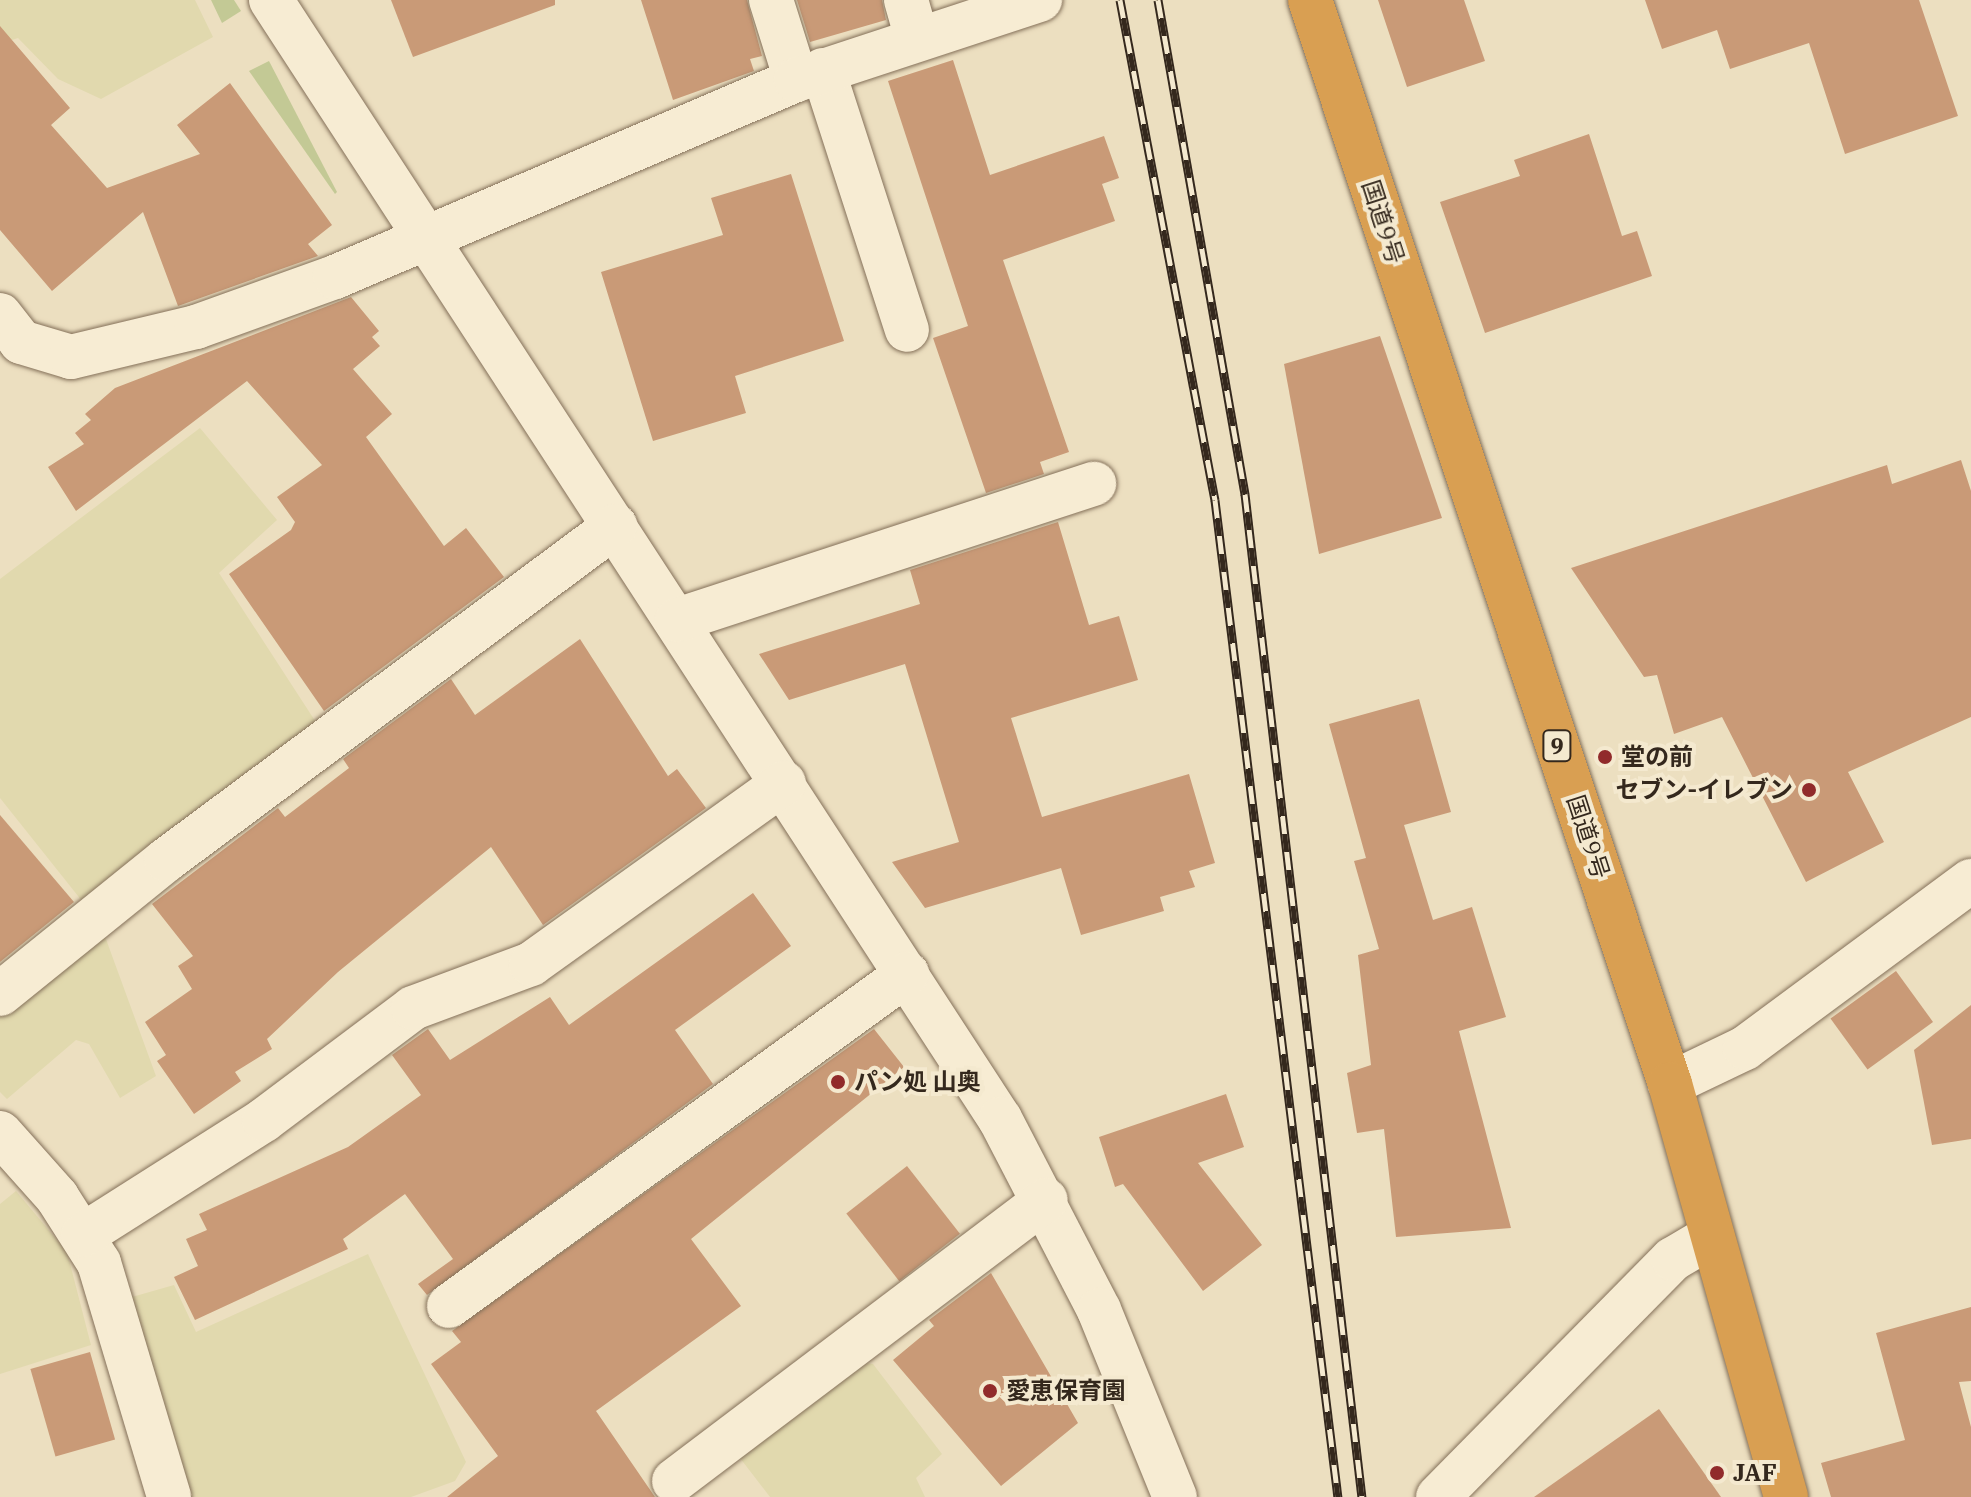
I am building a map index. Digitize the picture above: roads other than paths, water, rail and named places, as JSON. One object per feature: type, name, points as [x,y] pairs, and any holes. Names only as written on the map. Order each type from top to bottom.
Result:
[{"type":"highway","name":"国道9号","points":[[1310,0],[1670,1084],[1786,1497]]},
{"type":"street","points":[[271,0],[422,237],[784,783],[907,974],[1046,1200],[1142,1406],[1175,1497]]},
{"type":"street","points":[[771,0],[810,75],[907,330]]},
{"type":"street","points":[[0,315],[21,342],[46,354],[100,355],[307,287],[810,75],[911,20],[1040,0]]},
{"type":"street","points":[[677,620],[1094,484]]},
{"type":"street","points":[[0,994],[166,860],[615,526]]},
{"type":"street","points":[[83,1235],[264,1120],[413,1008],[531,964],[784,783]]},
{"type":"street","points":[[1670,1084],[1745,1048],[1971,881]]},
{"type":"street","points":[[449,1306],[907,974]]},
{"type":"street","points":[[0,1133],[83,1235],[99,1263],[169,1497]]},
{"type":"street","points":[[674,1481],[1046,1200]]},
{"type":"street","points":[[1438,1497],[1673,1259],[1712,1236]]},
{"type":"railway","points":[[1120,0],[1215,500],[1338,1497]]},
{"type":"railway","points":[[1158,0],[1245,494],[1362,1497]]},
{"type":"place","name":"堂の前","points":[[1605,757]]},
{"type":"place","name":"セブン-イレブン","points":[[1809,790]]},
{"type":"place","name":"パン処 山奥","points":[[838,1082]]},
{"type":"place","name":"愛恵保育園","points":[[990,1391]]},
{"type":"place","name":"JAF","points":[[1717,1473]]}]
